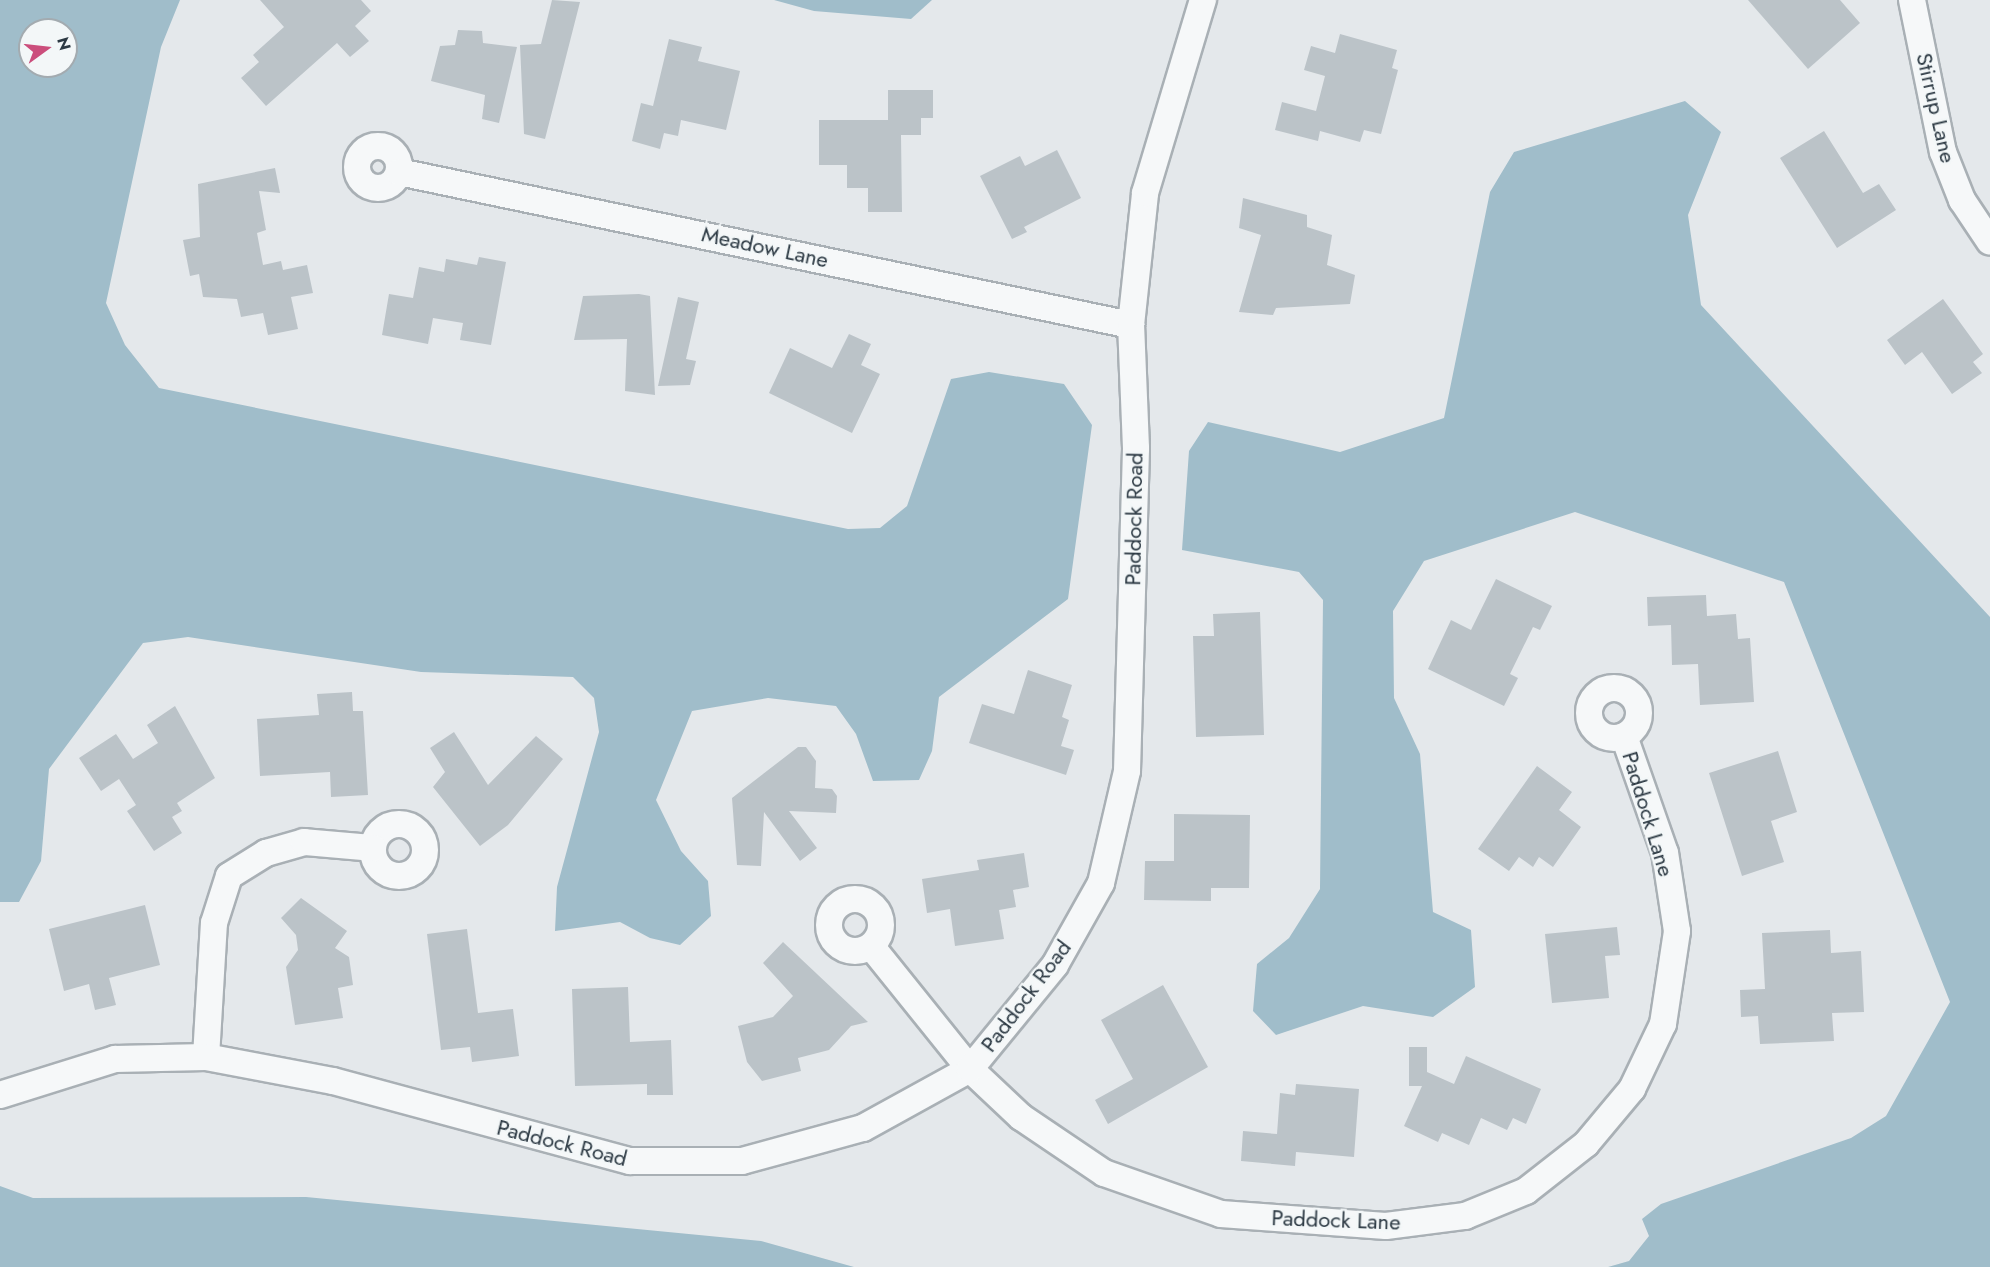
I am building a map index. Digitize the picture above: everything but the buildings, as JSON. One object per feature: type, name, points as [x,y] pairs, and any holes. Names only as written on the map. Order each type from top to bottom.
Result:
[{"type":"street","name":"Paddock Road","points":[[0,1095],[115,1059],[206,1057],[333,1081],[630,1161],[742,1161],[862,1128],[970,1068],[1055,965],[1101,883],[1127,771],[1136,448],[1131,325],[1145,193],[1203,0]]},
{"type":"street","name":"Stirrup Lane","points":[[1912,0],[1943,152],[1962,200],[1990,242]]},
{"type":"street","name":"Meadow Lane","points":[[399,172],[1131,325]]},
{"type":"street","name":"Paddock Lane","points":[[871,946],[970,1068],[1022,1117],[1104,1173],[1221,1214],[1386,1226],[1465,1216],[1526,1191],[1586,1144],[1632,1089],[1663,1024],[1677,931],[1665,853],[1624,736]]},
{"type":"street","points":[[206,1057],[214,923],[229,876],[266,853],[303,842],[373,848]]},
{"type":"water","points":[[0,0],[180,0],[161,47],[106,303],[125,345],[159,388],[848,529],[880,528],[907,506],[951,379],[989,372],[1064,384],[1092,425],[1068,599],[939,697],[932,751],[919,780],[873,781],[856,734],[836,706],[768,698],[692,711],[656,800],[681,851],[708,881],[711,916],[680,945],[650,938],[620,922],[555,931],[557,887],[599,732],[594,698],[573,677],[421,672],[188,637],[143,643],[49,769],[41,861],[19,902],[0,902]]},
{"type":"water","points":[[774,0],[932,0],[911,19],[814,11]]},
{"type":"water","points":[[1685,101],[1721,132],[1688,215],[1701,305],[1990,617],[1990,1267],[1608,1267],[1629,1261],[1649,1236],[1642,1219],[1661,1204],[1851,1138],[1886,1116],[1950,1002],[1784,582],[1575,512],[1424,561],[1393,611],[1394,698],[1420,754],[1433,912],[1471,930],[1475,987],[1433,1017],[1363,1006],[1276,1035],[1253,1011],[1257,964],[1289,938],[1320,889],[1323,600],[1299,572],[1182,550],[1189,451],[1208,422],[1340,452],[1444,418],[1490,192],[1514,152]]},
{"type":"water","points":[[0,1186],[33,1198],[306,1197],[761,1241],[854,1267],[0,1267]]}]
